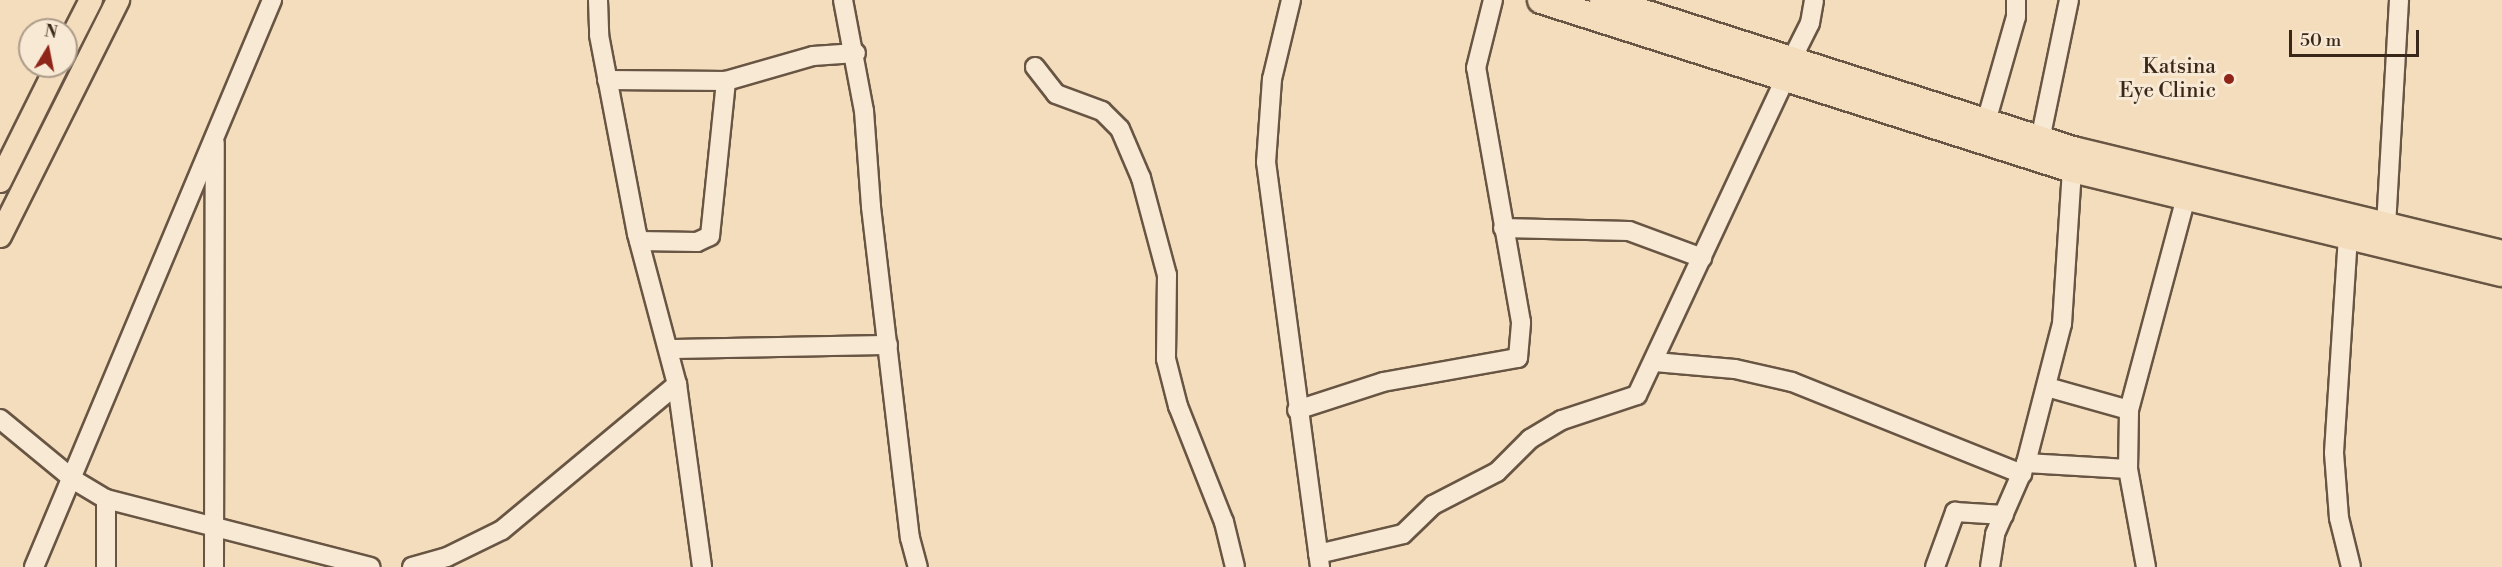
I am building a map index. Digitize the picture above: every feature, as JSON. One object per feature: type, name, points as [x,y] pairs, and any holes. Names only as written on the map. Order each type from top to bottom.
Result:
[{"type":"highway","points":[[1541,0],[1789,68]]},
{"type":"highway","points":[[1603,0],[2072,169],[2502,273]]},
{"type":"highway","points":[[1842,86],[1986,122],[2040,140],[2502,254]]},
{"type":"main road","points":[[78,25],[91,0]]},
{"type":"main road","points":[[0,236],[118,0]]},
{"type":"main road","points":[[0,181],[51,78]]},
{"type":"street","points":[[34,567],[74,480],[215,132],[272,0]]},
{"type":"street","points":[[598,0],[607,80],[639,241],[670,349],[677,384],[702,567]]},
{"type":"street","points":[[843,0],[856,53],[910,538],[918,567]]},
{"type":"street","points":[[1291,0],[1272,79],[1266,162],[1297,410],[1319,560],[1403,534],[1433,505],[1497,472],[1530,439],[1562,420],[1637,395],[1655,362],[1810,23],[1814,0]]},
{"type":"street","points":[[1297,410],[1383,382],[1518,358],[1521,322],[1476,68],[1493,0]]},
{"type":"street","points":[[1986,122],[2016,17],[2016,0]]},
{"type":"street","points":[[2040,140],[2070,0]]},
{"type":"street","points":[[2386,226],[2399,0]]},
{"type":"street","points":[[607,80],[726,81],[813,56],[856,53]]},
{"type":"street","points":[[1035,67],[1056,94],[1102,111],[1120,129],[1141,178],[1167,275],[1166,359],[1178,406],[1224,522],[1235,567]]},
{"type":"street","points":[[639,241],[696,242],[710,236],[726,81]]},
{"type":"street","points":[[214,567],[215,132]]},
{"type":"street","points":[[1990,567],[2004,515],[2024,469],[2062,324],[2072,169]]},
{"type":"street","points":[[2146,567],[2128,469],[2129,410],[2186,197]]},
{"type":"street","points":[[1503,228],[1629,231],[1702,258]]},
{"type":"street","points":[[2348,236],[2334,453],[2339,518],[2351,567]]},
{"type":"street","points":[[670,349],[888,345]]},
{"type":"street","points":[[1655,362],[1735,369],[1792,382],[2024,469],[2128,469]]},
{"type":"street","points":[[412,567],[447,557],[502,530],[677,384]]},
{"type":"street","points":[[2047,387],[2129,410]]},
{"type":"street","points":[[0,419],[74,480],[106,499],[370,567]]},
{"type":"street","points":[[106,499],[106,567]]},
{"type":"street","points":[[1935,567],[1956,512],[2004,515]]},
{"type":"place","name":"Katsina Eye Clinic","points":[[2229,79]]}]
